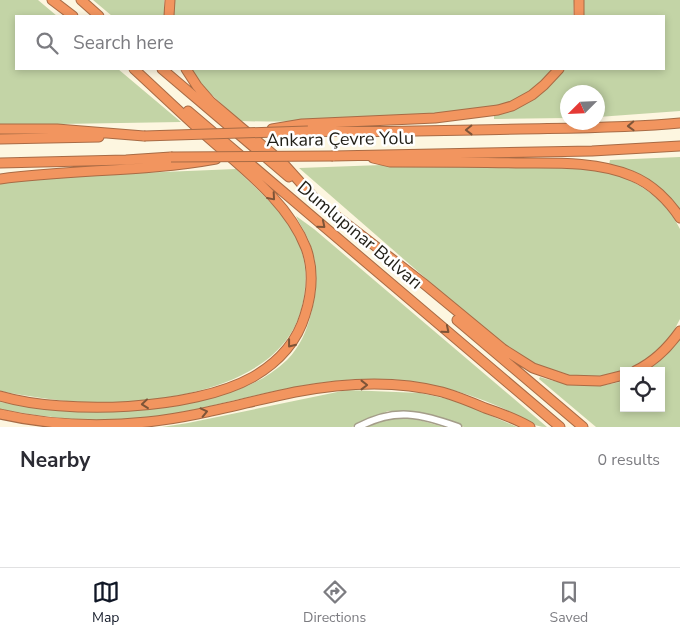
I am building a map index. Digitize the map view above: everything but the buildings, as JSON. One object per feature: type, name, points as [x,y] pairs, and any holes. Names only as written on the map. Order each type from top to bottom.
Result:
[{"type":"highway","points":[[52,0],[74,15]]},
{"type":"highway","points":[[57,0],[74,15]]},
{"type":"highway","points":[[80,0],[99,15]]},
{"type":"highway","points":[[169,15],[170,0]]},
{"type":"highway","points":[[579,0],[579,15]]},
{"type":"highway","points":[[0,396],[31,403],[91,408],[150,404],[200,395],[240,384],[267,368],[290,347],[298,335],[311,292],[310,262],[299,233],[289,217],[253,175],[200,130],[135,70]]},
{"type":"highway","name":"Dumlupınar Bulvarı","points":[[139,70],[560,427]]},
{"type":"highway","name":"Dumlupınar Bulvarı","points":[[163,70],[584,427]]},
{"type":"highway","points":[[187,70],[211,102],[282,162],[317,201],[423,283],[502,349],[533,368],[568,380],[583,382],[620,376]]},
{"type":"highway","points":[[254,133],[302,124],[435,118],[498,110],[512,106],[532,95],[557,70]]},
{"type":"highway","name":"Ankara Çevre Yolu","points":[[0,139],[308,131],[534,129],[654,126],[680,123]]},
{"type":"highway","points":[[0,129],[57,129],[144,136]]},
{"type":"highway","name":"Ankara Çevre Yolu","points":[[0,163],[171,157],[223,158],[592,151],[680,146]]},
{"type":"highway","points":[[355,155],[390,162],[541,163],[601,167],[621,172],[645,182],[665,200],[680,218]]},
{"type":"highway","points":[[0,179],[67,172],[180,166],[223,158]]},
{"type":"highway","points":[[641,367],[657,357],[680,331]]},
{"type":"highway","points":[[0,414],[31,420],[86,425],[147,422],[182,417],[332,386],[385,385],[442,392],[494,411],[530,427]]},
{"type":"street","points":[[358,427],[382,416],[403,414],[424,417],[458,427]]},
{"type":"green space","points":[[0,0],[38,0],[56,15],[15,15],[15,70],[119,70],[181,122],[0,125]]},
{"type":"green space","points":[[93,0],[164,0],[164,15],[111,15]]},
{"type":"green space","points":[[174,0],[574,0],[573,15],[174,15]]},
{"type":"green space","points":[[584,0],[680,0],[680,111],[605,116],[605,85],[560,85],[560,118],[494,119],[494,116],[515,108],[533,98],[563,70],[665,70],[665,15],[583,15]]},
{"type":"green space","points":[[191,70],[551,70],[523,96],[494,108],[393,117],[291,122],[240,121],[198,82]]},
{"type":"green space","points":[[680,157],[680,210],[656,187],[609,165],[610,160]]},
{"type":"green space","points":[[382,165],[585,168],[600,170],[627,179],[652,194],[663,204],[680,229],[680,319],[670,338],[658,350],[631,367],[620,367],[620,371],[595,377],[566,376],[544,370],[522,357],[484,329],[299,168]]},
{"type":"green space","points":[[236,169],[268,200],[292,230],[300,247],[305,265],[305,286],[301,310],[291,334],[274,353],[253,369],[229,381],[203,390],[149,400],[109,403],[78,402],[0,391],[0,184],[22,180],[90,175]]},
{"type":"green space","points":[[296,216],[314,229],[547,427],[535,425],[500,407],[457,391],[427,384],[382,379],[323,382],[184,412],[136,419],[77,419],[0,409],[0,402],[23,406],[92,411],[161,407],[225,394],[252,384],[264,377],[287,360],[296,350],[305,332],[313,305],[316,288],[314,255]]},
{"type":"green space","points":[[680,339],[680,427],[596,427],[539,379],[540,377],[561,383],[592,386],[620,382],[620,412],[665,412],[665,367],[651,367],[660,361]]},
{"type":"green space","points":[[347,390],[420,393],[457,401],[517,427],[464,427],[416,412],[388,411],[352,427],[162,427],[188,423]]},
{"type":"green space","points":[[412,418],[444,427],[366,427],[390,419]]}]
